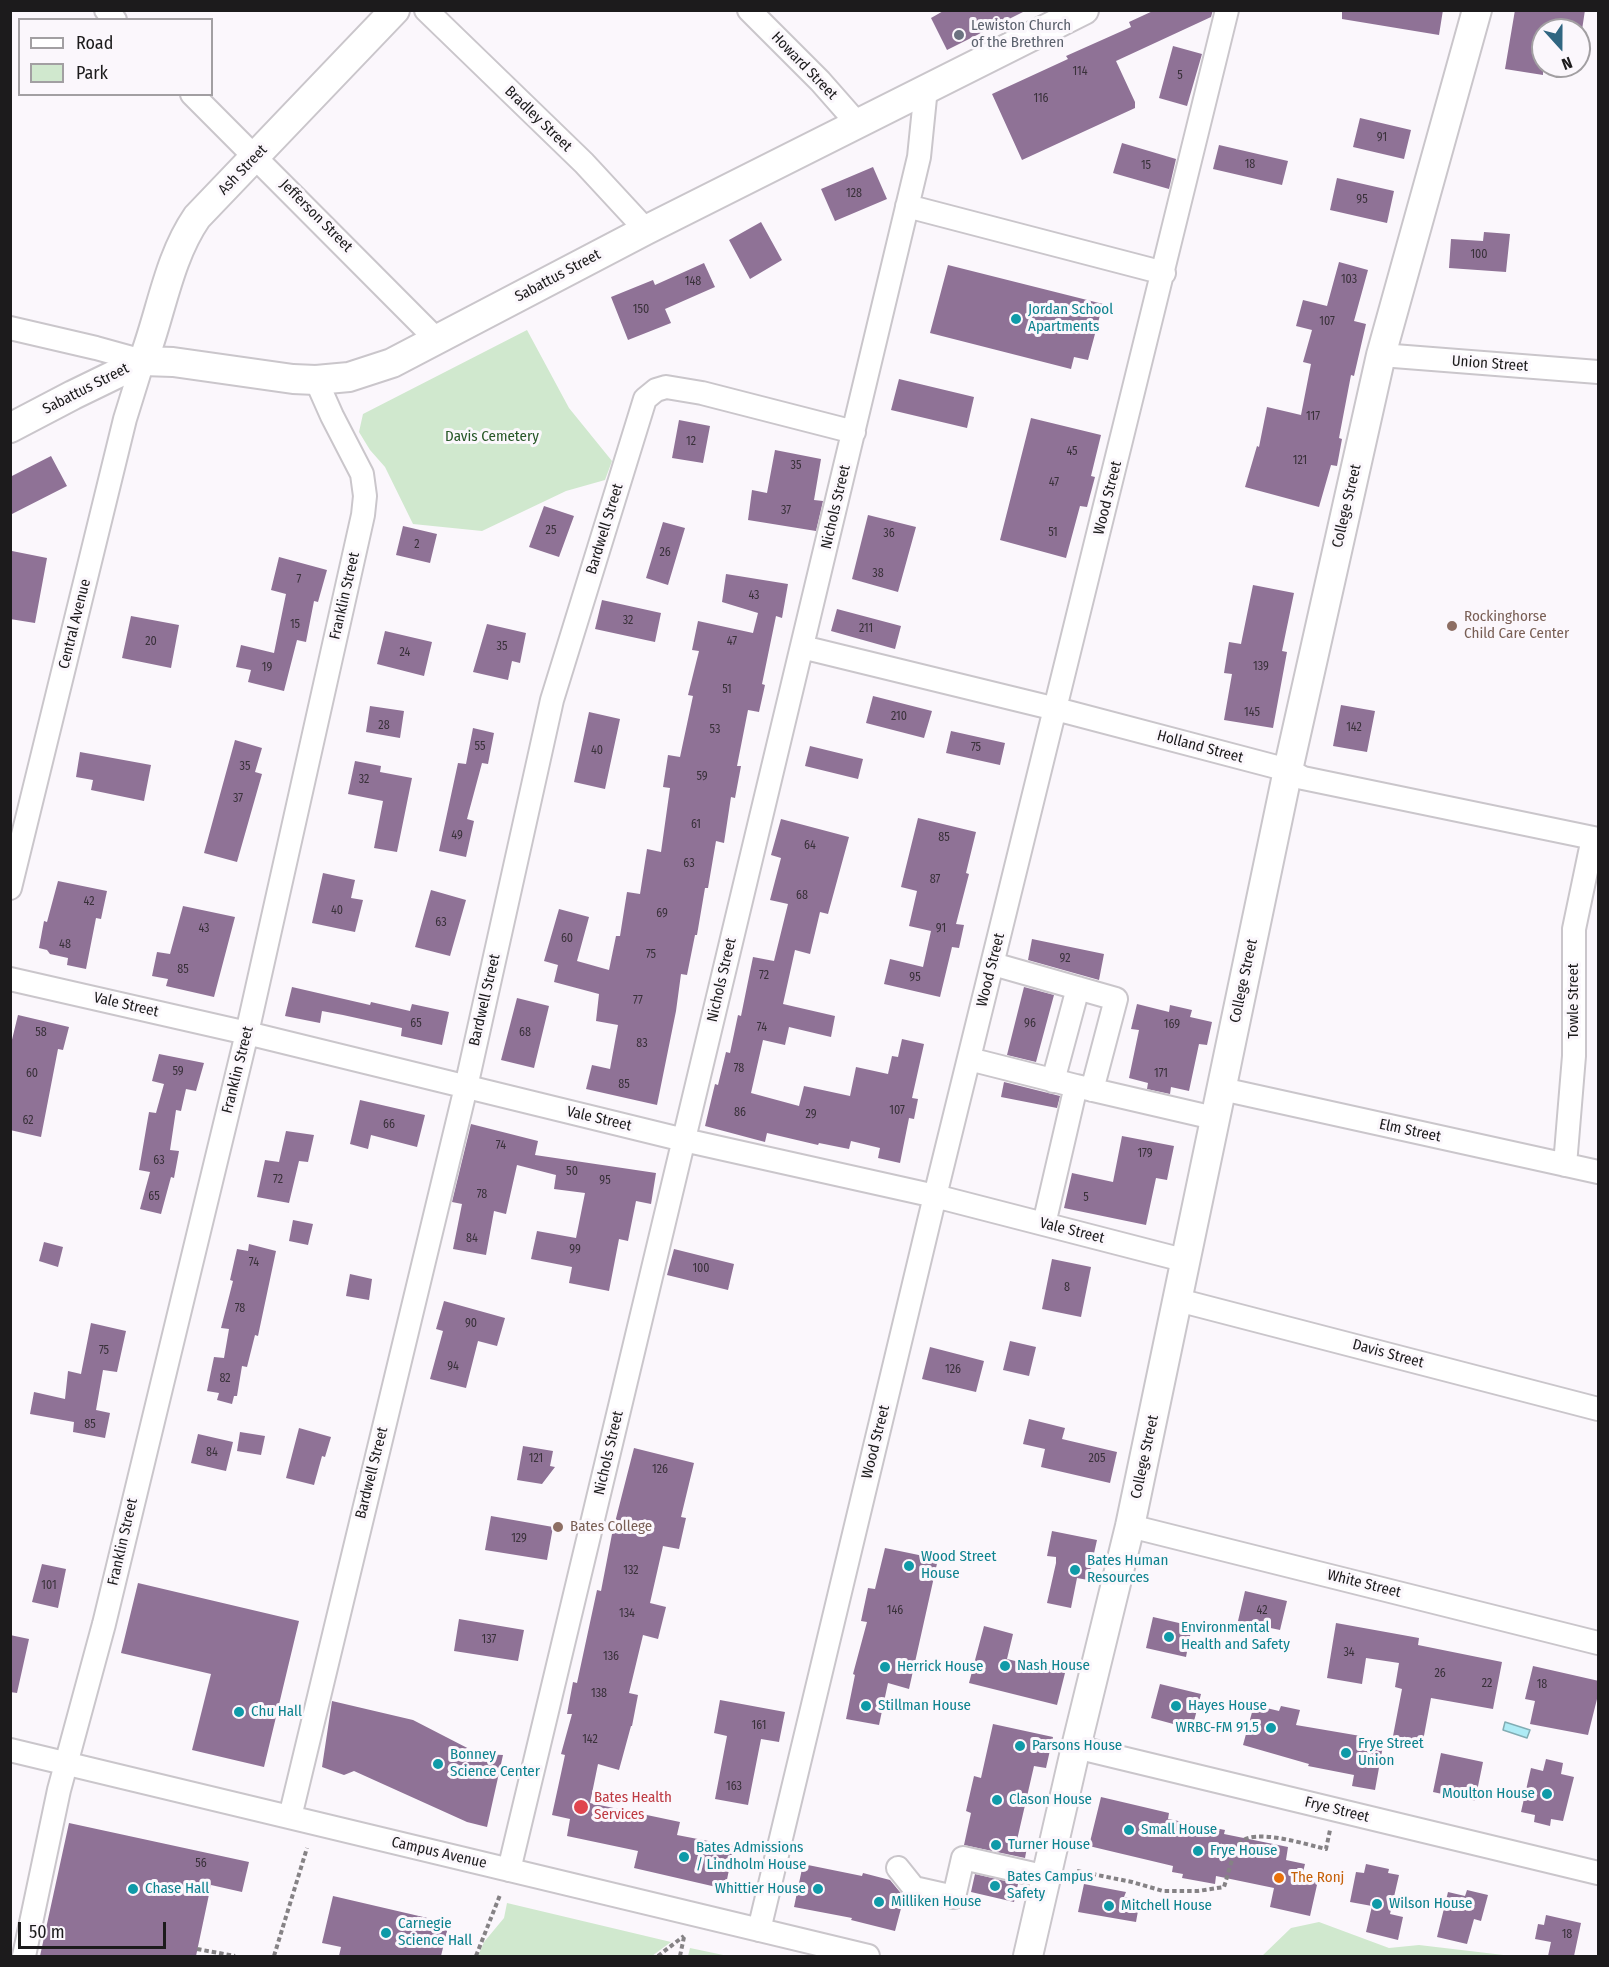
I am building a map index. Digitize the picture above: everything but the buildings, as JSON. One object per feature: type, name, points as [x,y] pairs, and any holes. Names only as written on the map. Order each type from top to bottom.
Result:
[{"type":"main road","name":"Ash Street","points":[[143,361],[166,287],[187,232],[197,217],[395,10]]},
{"type":"main road","name":"College Street","points":[[1028,1956],[1130,1526],[1288,770],[1381,356],[1477,10]]},
{"type":"main road","name":"Sabattus Street","points":[[10,428],[73,394],[143,361],[173,362],[293,379],[316,380],[350,377],[392,363],[646,230],[1077,12]]},
{"type":"street","name":"Bradley Street","points":[[426,10],[584,163],[646,230]]},
{"type":"street","name":"Howard Street","points":[[749,10],[820,81],[857,123]]},
{"type":"street","name":"Wood Street","points":[[759,1930],[935,1196],[1227,10]]},
{"type":"street","name":"Nichols Street","points":[[509,1870],[919,157],[926,88]]},
{"type":"street","name":"Jefferson Street","points":[[194,96],[437,340]]},
{"type":"street","points":[[907,206],[1164,273]]},
{"type":"street","points":[[10,328],[143,361]]},
{"type":"street","name":"Union Street","points":[[1381,356],[1599,372]]},
{"type":"street","name":"Central Avenue","points":[[10,888],[125,418],[143,361]]},
{"type":"street","name":"Franklin Street","points":[[24,1956],[66,1764],[104,1624],[247,1033],[363,515],[365,496],[362,474],[316,380]]},
{"type":"street","name":"Bardwell Street","points":[[290,1817],[466,1088],[552,700],[645,399],[656,390],[666,387],[702,393],[854,432]]},
{"type":"street","name":"Holland Street","points":[[802,647],[1056,709],[1288,770],[1303,778],[1596,839]]},
{"type":"street","name":"Towle Street","points":[[1565,1165],[1574,1056],[1574,929],[1596,839]]},
{"type":"street","points":[[993,964],[1116,999],[1084,1088],[1044,1224]]},
{"type":"street","name":"Vale Street","points":[[10,979],[247,1033],[684,1140],[935,1196],[1187,1261]]},
{"type":"street","points":[[1053,1081],[1078,988]]},
{"type":"street","points":[[969,1059],[1214,1118]]},
{"type":"street","name":"Elm Street","points":[[1222,1089],[1599,1172]]},
{"type":"street","name":"Davis Street","points":[[1178,1300],[1599,1409]]},
{"type":"street","name":"White Street","points":[[1130,1526],[1599,1643]]},
{"type":"street","name":"Frye Street","points":[[1076,1747],[1599,1874]]},
{"type":"street","name":"Campus Avenue","points":[[10,1750],[868,1956]]},
{"type":"street","points":[[898,1868],[914,1888],[954,1897],[963,1858],[1047,1877]]},
{"type":"path","points":[[1077,1871],[1163,1891],[1198,1891],[1224,1887],[1239,1843],[1247,1837],[1271,1837],[1326,1849],[1330,1830]]},
{"type":"path","points":[[273,1956],[307,1848]]},
{"type":"path","points":[[476,1956],[500,1895]]},
{"type":"path","points":[[658,1956],[684,1936],[680,1956]]},
{"type":"path","points":[[197,1949],[235,1956]]},
{"type":"green space","name":"Davis Cemetery","points":[[527,330],[569,408],[612,461],[605,480],[566,491],[482,531],[413,524],[385,467],[370,450],[359,432],[363,414]]},
{"type":"green space","points":[[507,1903],[671,1942],[652,1956],[478,1956],[484,1942],[504,1918]]},
{"type":"green space","points":[[1319,1922],[1389,1948],[1419,1945],[1512,1956],[1262,1956],[1291,1928]]},
{"type":"green space","points":[[690,1948],[728,1956],[688,1956]]},
{"type":"water","points":[[1505,1722],[1530,1730],[1527,1738],[1503,1730]]},
{"type":"place","name":"Lewiston Church of the Brethren","points":[[959,35]]},
{"type":"place","name":"Jordan School Apartments","points":[[1016,319]]},
{"type":"place","name":"Rockinghorse Child Care Center","points":[[1452,626]]},
{"type":"place","name":"Bates College","points":[[558,1527]]},
{"type":"place","name":"Wood Street House","points":[[909,1566]]},
{"type":"place","name":"Bates Human Resources","points":[[1075,1570]]},
{"type":"place","name":"Environmental Health and Safety","points":[[1169,1637]]},
{"type":"place","name":"Nash House","points":[[1005,1666]]},
{"type":"place","name":"Herrick House","points":[[885,1667]]},
{"type":"place","name":"Stillman House","points":[[866,1706]]},
{"type":"place","name":"Hayes House","points":[[1176,1706]]},
{"type":"place","name":"Chu Hall","points":[[239,1712]]},
{"type":"place","name":"WRBC-FM 91.5","points":[[1271,1728]]},
{"type":"place","name":"Parsons House","points":[[1020,1746]]},
{"type":"place","name":"Frye Street Union","points":[[1346,1753]]},
{"type":"place","name":"Bonney Science Center","points":[[438,1764]]},
{"type":"place","name":"Moulton House","points":[[1547,1794]]},
{"type":"place","name":"Clason House","points":[[997,1800]]},
{"type":"place","name":"Bates Health Services","points":[[581,1807]]},
{"type":"place","name":"Small House","points":[[1129,1830]]},
{"type":"place","name":"Turner House","points":[[996,1845]]},
{"type":"place","name":"Frye House","points":[[1198,1851]]},
{"type":"place","name":"Bates Admissions / Lindholm House","points":[[684,1857]]},
{"type":"place","name":"The Ronj","points":[[1279,1878]]},
{"type":"place","name":"Bates Campus Safety","points":[[995,1886]]},
{"type":"place","name":"Chase Hall","points":[[133,1889]]},
{"type":"place","name":"Whittier House","points":[[818,1889]]},
{"type":"place","name":"Milliken House","points":[[879,1902]]},
{"type":"place","name":"Wilson House","points":[[1377,1904]]},
{"type":"place","name":"Mitchell House","points":[[1109,1906]]},
{"type":"place","name":"Carnegie Science Hall","points":[[386,1933]]}]
